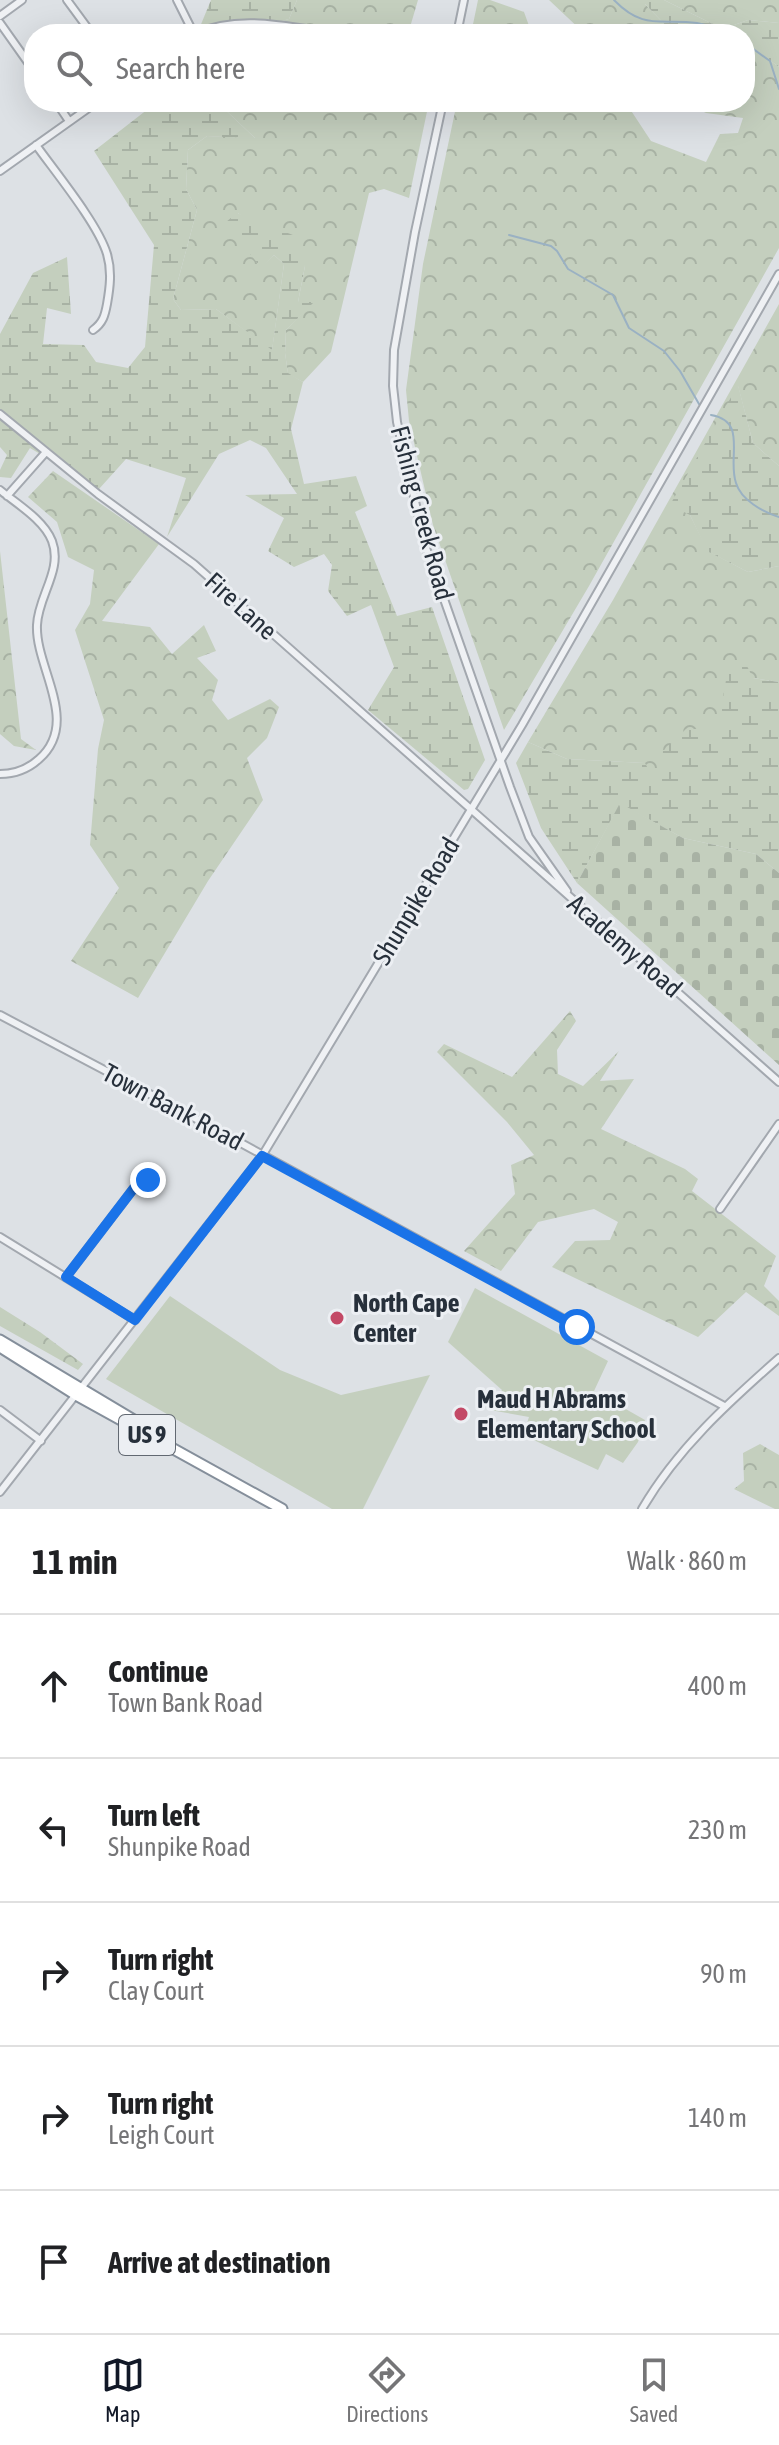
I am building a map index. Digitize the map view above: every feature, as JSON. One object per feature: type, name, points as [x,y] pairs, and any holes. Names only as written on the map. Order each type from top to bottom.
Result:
[{"type":"highway","name":"US 9","points":[[0,1340],[78,1392]]},
{"type":"highway","name":"US 9","points":[[0,1347],[282,1509]]},
{"type":"street","points":[[0,16],[22,0]]},
{"type":"street","points":[[67,0],[85,24]]},
{"type":"street","points":[[177,0],[189,24]]},
{"type":"street","points":[[459,24],[464,0]]},
{"type":"street","points":[[0,23],[24,57]]},
{"type":"street","points":[[228,24],[266,24]]},
{"type":"street","points":[[63,112],[69,121]]},
{"type":"street","points":[[1,167],[82,112]]},
{"type":"street","name":"Fishing Creek Road","points":[[441,112],[394,350],[394,402],[425,545],[501,761],[529,837],[573,901]]},
{"type":"street","points":[[36,145],[98,233],[107,253],[110,288],[104,317],[93,330]]},
{"type":"street","name":"Shunpike Road","points":[[0,1492],[262,1156],[501,761],[779,274]]},
{"type":"street","name":"Fire Lane","points":[[0,414],[98,494],[194,564],[471,810]]},
{"type":"street","points":[[7,496],[46,452]]},
{"type":"street","points":[[0,490],[40,524],[53,544],[54,569],[39,610],[37,629],[57,723],[49,747],[37,761],[21,771],[0,774]]},
{"type":"street","name":"Academy Road","points":[[471,810],[779,1082]]},
{"type":"street","name":"Town Bank Road","points":[[0,1015],[724,1406]]},
{"type":"street","points":[[720,1209],[779,1124]]},
{"type":"street","points":[[66,1277],[134,1188],[148,1180]]},
{"type":"street","points":[[0,1237],[135,1320]]},
{"type":"street","points":[[642,1509],[683,1452],[724,1406],[779,1358]]},
{"type":"street","points":[[0,1410],[41,1441]]},
{"type":"green space","points":[[211,0],[297,0],[289,19],[271,24],[201,24]]},
{"type":"green space","points":[[297,0],[418,0],[411,24],[271,24],[289,19]]},
{"type":"green space","points":[[478,0],[490,0],[524,12],[528,24],[473,24]]},
{"type":"green space","points":[[549,0],[645,0],[645,4],[664,24],[574,24]]},
{"type":"green space","points":[[645,0],[664,0],[713,24],[664,24],[645,4]]},
{"type":"green space","points":[[664,0],[779,0],[779,23],[748,20],[737,24],[713,24]]},
{"type":"green space","points":[[748,20],[779,23],[779,67],[755,49],[755,24],[737,24]]},
{"type":"green space","points":[[755,49],[779,67],[779,248],[589,586],[504,730],[433,525],[409,421],[406,390],[423,264],[455,112],[632,112],[651,141],[706,162],[720,134],[738,133],[743,118],[706,113],[755,112]]},
{"type":"green space","points":[[144,112],[228,112],[256,139],[207,136],[188,150],[186,189],[197,210],[173,299],[181,310],[216,309],[272,350],[284,264],[274,255],[261,268],[226,222],[237,213],[298,237],[305,266],[298,302],[314,302],[286,330],[285,353],[288,373],[303,382],[291,429],[304,484],[356,476],[367,506],[355,512],[397,616],[432,607],[485,760],[468,789],[464,790],[368,710],[394,667],[371,605],[347,616],[328,591],[332,565],[324,554],[294,567],[268,551],[284,518],[245,495],[297,494],[266,448],[250,440],[219,454],[167,537],[186,478],[126,459],[99,489],[30,448],[11,478],[0,477],[7,455],[0,447],[0,334],[33,273],[67,257],[71,314],[47,308],[43,344],[84,345],[96,362],[128,368],[145,347],[154,245],[94,151]]},
{"type":"green space","points":[[228,112],[427,112],[409,198],[384,189],[369,193],[331,352],[303,382],[288,374],[285,353],[286,330],[313,302],[298,302],[305,266],[238,213],[261,267],[274,255],[284,264],[272,351],[216,309],[181,310],[173,299],[197,210],[186,189],[188,150],[207,136],[255,138]]},
{"type":"green space","points":[[779,304],[779,466],[753,443],[738,386],[690,515],[708,551],[748,572],[779,566],[779,682],[753,678],[718,730],[661,796],[644,763],[567,759],[528,742],[613,600]]},
{"type":"green space","points":[[738,385],[753,443],[779,466],[779,566],[748,572],[707,551],[690,515],[670,505]]},
{"type":"green space","points":[[53,471],[159,544],[102,621],[150,627],[172,654],[204,625],[216,651],[197,658],[218,680],[212,700],[228,720],[270,699],[279,707],[267,738],[247,758],[263,800],[208,881],[138,998],[71,961],[119,888],[90,845],[98,749],[104,720],[75,630],[90,604],[94,570],[68,557],[57,522],[28,497]]},
{"type":"green space","points":[[0,551],[21,739],[36,750],[14,746],[0,734]]},
{"type":"green space","points":[[744,660],[753,678],[779,682],[779,873],[756,854],[683,838],[620,804],[577,883],[541,828],[516,763],[528,742],[567,759],[645,763],[661,794],[663,751],[686,729],[718,729],[727,674]]},
{"type":"green space","points":[[620,803],[683,838],[756,854],[779,873],[779,1065],[577,883]]},
{"type":"green space","points":[[570,1011],[576,1021],[557,1050],[558,1074],[583,1086],[619,1051],[600,1081],[634,1079],[601,1129],[685,1169],[698,1179],[692,1191],[776,1256],[764,1286],[779,1301],[779,1316],[746,1292],[698,1337],[552,1267],[575,1241],[610,1240],[618,1222],[594,1209],[538,1222],[501,1271],[464,1251],[515,1194],[511,1165],[534,1155],[507,1122],[437,1052],[444,1044],[512,1077]]},
{"type":"green space","points":[[475,1288],[608,1361],[594,1391],[645,1420],[638,1442],[623,1463],[606,1454],[598,1470],[523,1435],[529,1417],[490,1410],[502,1390],[448,1342]]},
{"type":"green space","points":[[170,1296],[280,1370],[341,1395],[430,1375],[363,1509],[332,1509],[106,1379]]},
{"type":"green space","points":[[0,1307],[83,1364],[78,1370],[0,1326]]},
{"type":"green space","points":[[760,1444],[779,1455],[779,1509],[734,1489],[744,1481],[743,1453]]},
{"type":"waterway","points":[[614,0],[644,20],[701,24]]},
{"type":"waterway","points":[[755,50],[770,61],[779,89]]},
{"type":"waterway","points":[[509,235],[551,246],[568,269],[613,295],[629,328],[664,351],[699,404]]},
{"type":"waterway","points":[[711,415],[722,419],[733,433],[734,473],[739,489],[753,504],[779,517]]},
{"type":"place","name":"North Cape Center","points":[[337,1318]]},
{"type":"place","name":"Maud H Abrams Elementary School","points":[[461,1414]]},
{"type":"route","points":[[148,1180],[134,1188],[66,1277],[135,1320],[262,1156],[577,1327]]}]
